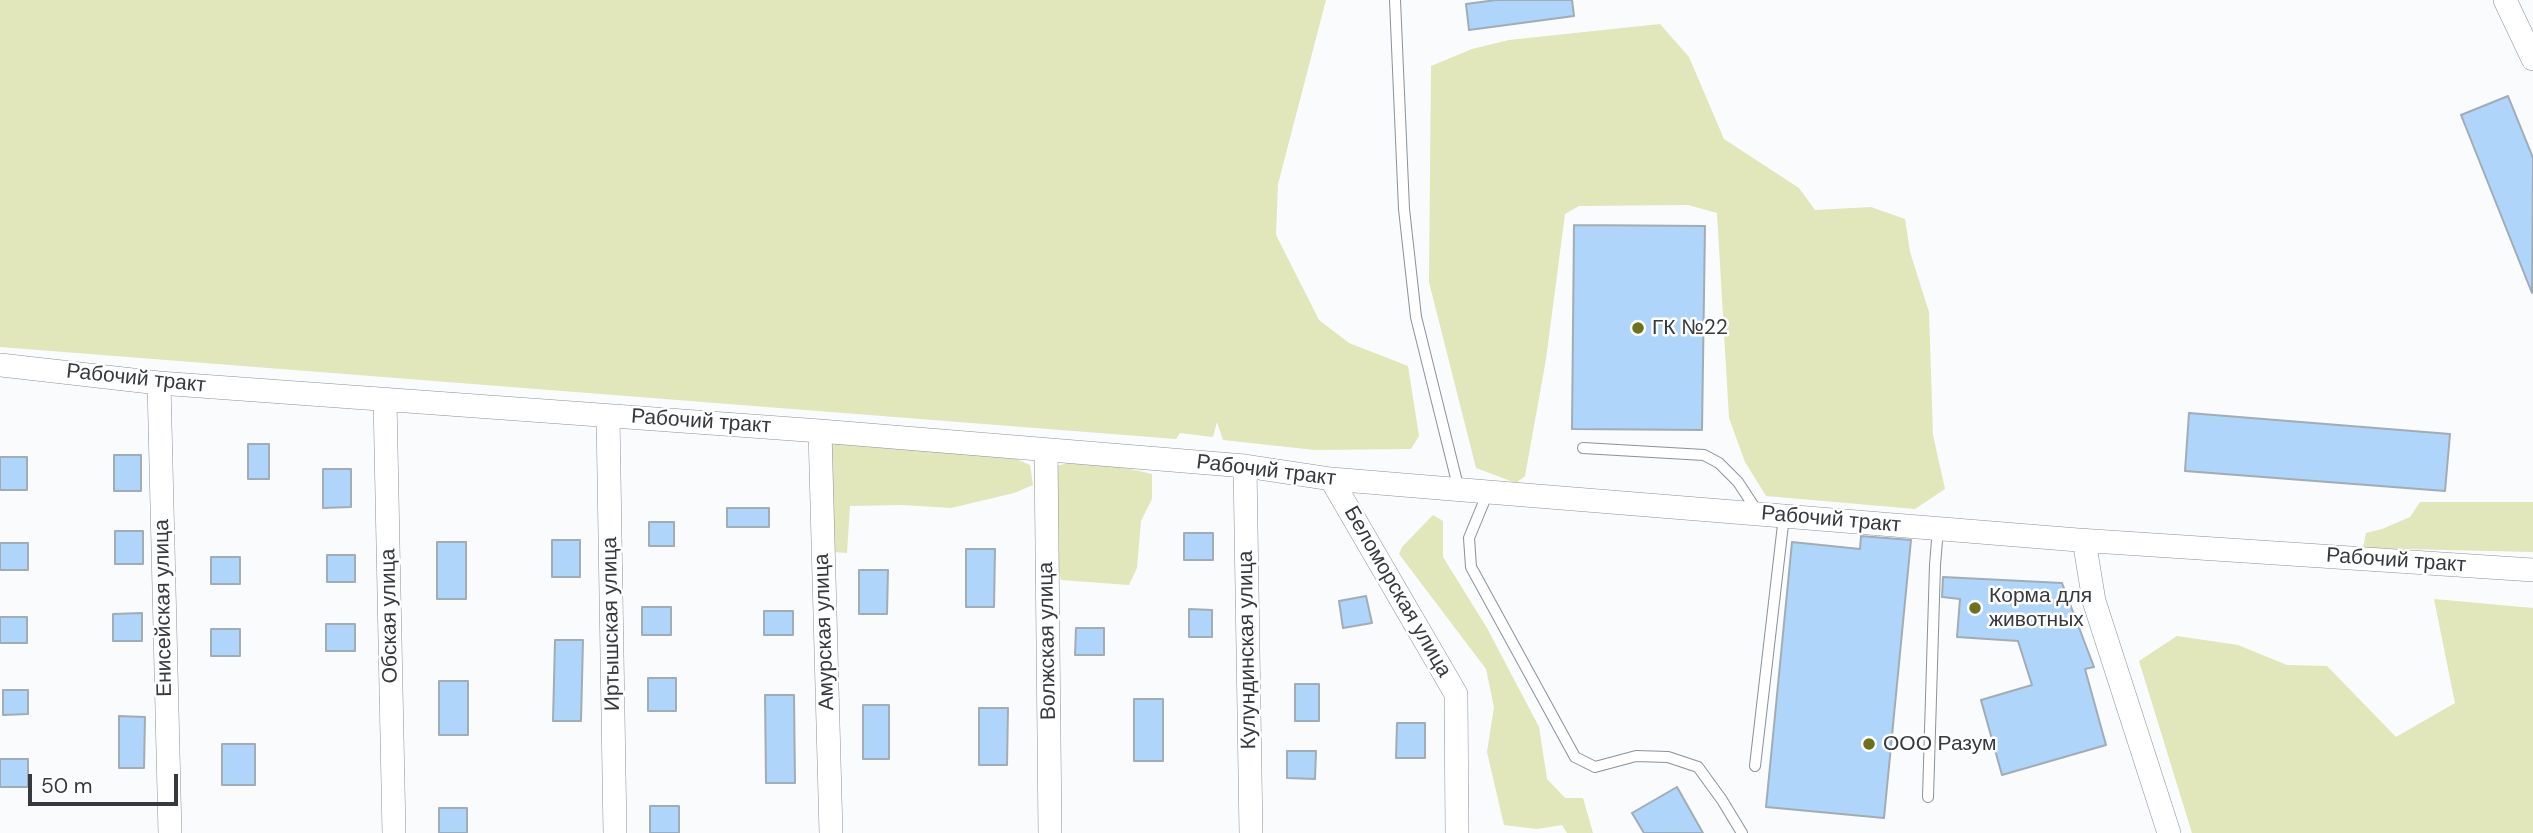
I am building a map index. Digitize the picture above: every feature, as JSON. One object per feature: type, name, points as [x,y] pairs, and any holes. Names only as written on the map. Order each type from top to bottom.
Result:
[{"type":"street","points":[[2505,0],[2533,59]]},
{"type":"street","name":"Рабочий тракт","points":[[0,365],[159,383],[820,431],[1245,466],[1331,479],[1459,490],[2084,540],[2533,570]]},
{"type":"street","name":"Енисейская улица","points":[[159,383],[170,833]]},
{"type":"street","name":"Обская улица","points":[[385,399],[394,833]]},
{"type":"street","name":"Иртышская улица","points":[[608,416],[615,833]]},
{"type":"street","name":"Амурская улица","points":[[820,431],[831,833]]},
{"type":"street","name":"Волжская улица","points":[[1046,450],[1050,833]]},
{"type":"street","name":"Кулундинская улица","points":[[1245,466],[1251,833]]},
{"type":"street","name":"Беломорская улица","points":[[1331,479],[1456,694],[1457,833]]},
{"type":"street","points":[[2084,540],[2094,601],[2169,833]]},
{"type":"lane","points":[[1395,0],[1404,209],[1416,317],[1459,490]]},
{"type":"lane","points":[[1583,448],[1704,455],[1720,463],[1738,482],[1759,514]]},
{"type":"lane","points":[[1488,492],[1469,538],[1471,567],[1575,757],[1595,767],[1636,756],[1668,757],[1698,767],[1742,833]]},
{"type":"lane","points":[[1755,766],[1784,516]]},
{"type":"lane","points":[[1928,797],[1938,528]]},
{"type":"green space","points":[[0,0],[1326,0],[1278,184],[1276,235],[1319,320],[1349,343],[1408,366],[1419,436],[1411,449],[1315,450],[1223,440],[1217,422],[1213,437],[1180,433],[1176,439],[0,347]]},
{"type":"green space","points":[[1660,24],[1689,57],[1724,139],[1799,188],[1815,210],[1871,207],[1905,219],[1910,252],[1929,312],[1933,435],[1945,489],[1915,509],[1766,496],[1745,462],[1729,418],[1717,213],[1688,205],[1579,206],[1565,214],[1546,359],[1525,476],[1516,483],[1476,468],[1429,282],[1431,66],[1472,49],[1509,40]]},
{"type":"green space","points":[[835,441],[1016,459],[1030,465],[1033,485],[1014,493],[951,508],[850,506],[847,553],[834,552],[831,445]]},
{"type":"green space","points":[[1071,462],[1126,468],[1152,474],[1152,499],[1141,521],[1137,568],[1129,585],[1061,580],[1058,567],[1057,466]]},
{"type":"green space","points":[[2420,502],[2533,502],[2533,552],[2363,548],[2366,533],[2410,517]]},
{"type":"green space","points":[[1433,515],[1443,521],[1443,557],[1487,628],[1539,727],[1547,779],[1565,798],[1583,798],[1593,833],[1567,833],[1562,825],[1537,829],[1504,825],[1487,752],[1494,707],[1486,669],[1399,554],[1402,547]]},
{"type":"green space","points":[[2434,599],[2533,608],[2533,833],[2192,833],[2139,661],[2177,636],[2238,645],[2287,665],[2327,666],[2396,737],[2455,703]]},
{"type":"building","points":[[1496,0],[1572,0],[1574,16],[1469,30],[1466,4]]},
{"type":"building","points":[[2508,96],[2533,158],[2532,293],[2461,115]]},
{"type":"building","name":"ГК №22","points":[[1574,225],[1705,226],[1702,430],[1572,429]]},
{"type":"building","points":[[2189,413],[2450,434],[2445,491],[2185,471]]},
{"type":"building","points":[[248,444],[269,444],[269,479],[248,479]]},
{"type":"building","points":[[114,455],[141,455],[141,491],[114,491]]},
{"type":"building","points":[[0,457],[27,457],[27,490],[0,490]]},
{"type":"building","points":[[323,469],[351,469],[351,507],[323,508]]},
{"type":"building","points":[[727,508],[769,508],[769,527],[727,527]]},
{"type":"building","points":[[649,522],[674,522],[674,546],[649,546]]},
{"type":"building","points":[[115,531],[143,531],[143,564],[115,564]]},
{"type":"building","points":[[1184,533],[1213,533],[1213,560],[1184,560]]},
{"type":"building","points":[[1861,536],[1911,540],[1884,818],[1766,807],[1792,542],[1860,549]]},
{"type":"building","points":[[552,540],[580,540],[580,577],[552,577]]},
{"type":"building","points":[[437,542],[466,542],[466,599],[437,599]]},
{"type":"building","points":[[0,543],[28,543],[28,570],[0,570]]},
{"type":"building","points":[[966,549],[995,549],[994,607],[966,607]]},
{"type":"building","points":[[327,555],[355,555],[355,582],[327,582]]},
{"type":"building","points":[[211,557],[240,557],[240,584],[211,584]]},
{"type":"building","points":[[859,570],[888,570],[887,614],[859,614]]},
{"type":"building","points":[[1943,577],[2062,583],[2094,667],[2085,669],[2106,745],[2002,775],[1981,700],[2032,685],[2018,641],[1957,637],[1960,599],[1942,597]]},
{"type":"building","points":[[1366,596],[1372,623],[1343,628],[1339,601]]},
{"type":"building","points":[[642,607],[671,607],[671,635],[642,635]]},
{"type":"building","points":[[1189,609],[1212,610],[1212,637],[1189,637]]},
{"type":"building","points":[[764,611],[793,611],[793,635],[764,635]]},
{"type":"building","points":[[142,613],[142,641],[113,641],[113,614]]},
{"type":"building","points":[[0,617],[27,617],[27,643],[0,643]]},
{"type":"building","points":[[326,624],[355,624],[355,651],[326,651]]},
{"type":"building","points":[[1076,628],[1104,628],[1104,655],[1075,655]]},
{"type":"building","points":[[211,629],[240,629],[240,656],[211,656]]},
{"type":"building","points":[[555,640],[583,640],[581,721],[553,721]]},
{"type":"building","points":[[648,678],[676,678],[676,711],[648,711]]},
{"type":"building","points":[[439,681],[468,681],[468,735],[439,735]]},
{"type":"building","points":[[1295,684],[1319,684],[1319,721],[1295,721]]},
{"type":"building","points":[[3,690],[28,690],[28,714],[3,715]]},
{"type":"building","points":[[765,695],[794,695],[795,783],[766,783]]},
{"type":"building","points":[[1134,699],[1163,699],[1163,761],[1134,761]]},
{"type":"building","points":[[863,705],[889,705],[889,759],[863,759]]},
{"type":"building","points":[[979,708],[1008,708],[1007,765],[979,765]]},
{"type":"building","points":[[119,716],[145,717],[144,768],[119,768]]},
{"type":"building","points":[[1397,723],[1425,723],[1425,758],[1396,758]]},
{"type":"building","points":[[222,744],[255,744],[255,785],[222,785]]},
{"type":"building","points":[[1287,751],[1316,751],[1315,779],[1287,778]]},
{"type":"building","points":[[0,759],[28,759],[28,787],[0,787]]},
{"type":"building","points":[[1677,787],[1703,833],[1644,833],[1632,813]]},
{"type":"building","points":[[650,806],[679,806],[679,833],[650,833]]},
{"type":"building","points":[[439,808],[467,808],[467,833],[439,833]]},
{"type":"place","name":"ГК №22","points":[[1638,328]]},
{"type":"place","name":"Корма для животных","points":[[1975,608]]},
{"type":"place","name":"ООО Разум","points":[[1869,744]]}]
